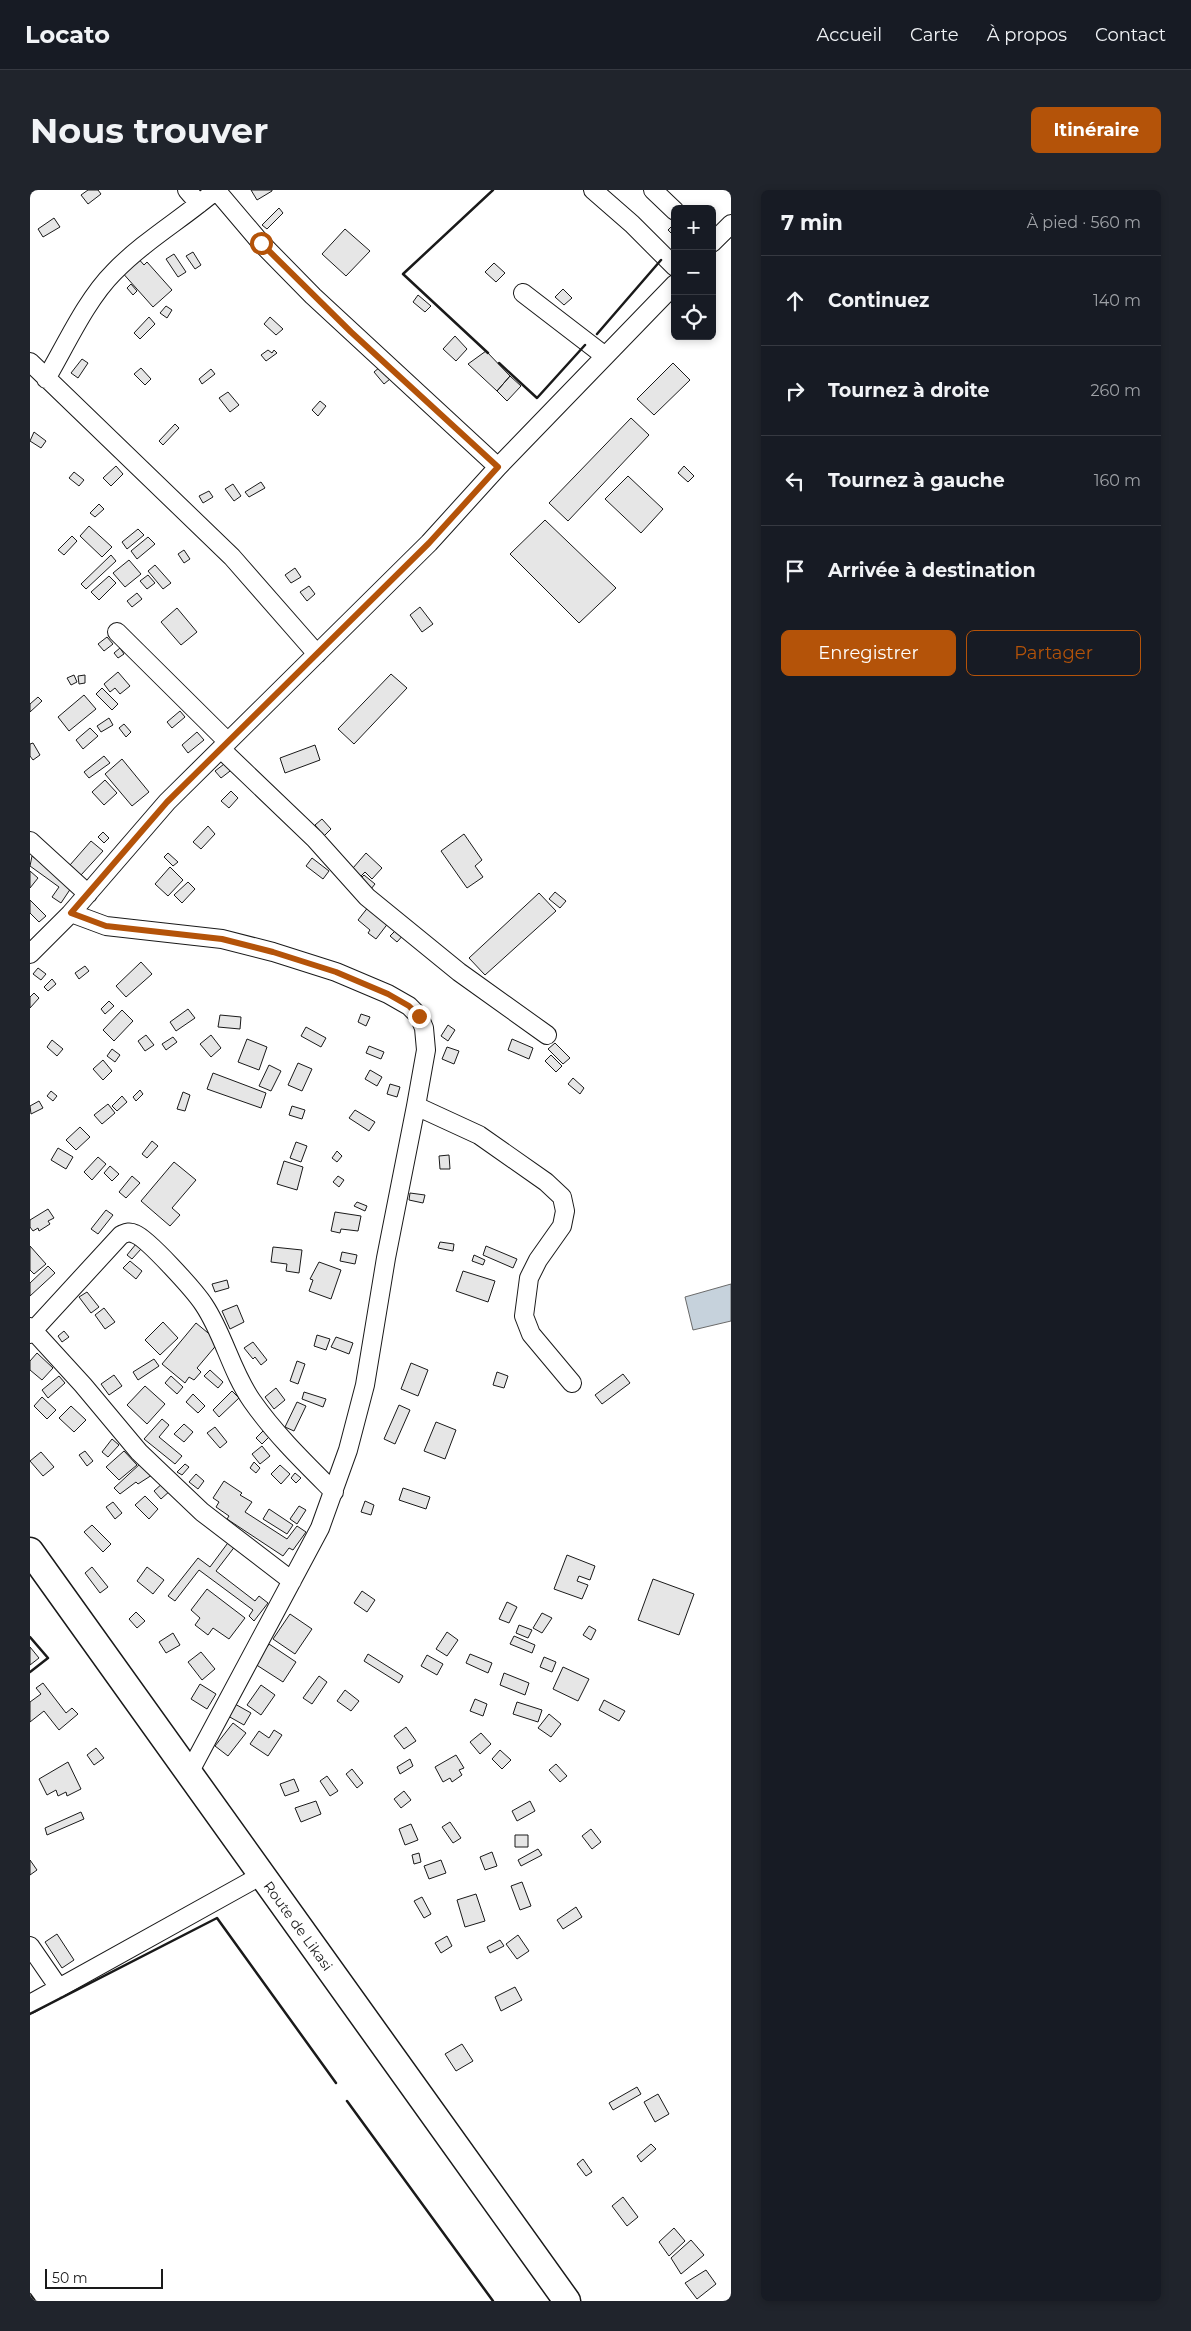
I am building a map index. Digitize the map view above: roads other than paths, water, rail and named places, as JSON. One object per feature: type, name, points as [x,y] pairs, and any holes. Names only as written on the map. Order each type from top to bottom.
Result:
[{"type":"highway","name":"Route de Likasi","points":[[30,1551],[567,2301]]},
{"type":"street","points":[[187,190],[199,204]]},
{"type":"street","points":[[592,190],[632,224],[671,263]]},
{"type":"street","points":[[653,190],[671,207]]},
{"type":"street","points":[[46,379],[94,297],[112,274],[156,235],[216,191],[261,243],[313,296],[498,467]]},
{"type":"street","points":[[716,240],[731,224]]},
{"type":"street","points":[[30,954],[71,913],[167,802],[429,543],[498,467],[671,288]]},
{"type":"street","points":[[523,293],[605,356]]},
{"type":"street","points":[[30,362],[232,557],[317,654]]},
{"type":"street","points":[[117,632],[315,839],[367,897],[460,972],[547,1035]]},
{"type":"street","points":[[30,841],[88,894]]},
{"type":"street","points":[[71,913],[106,926],[222,939],[273,952],[336,972],[388,994],[409,1006],[419,1016],[424,1028],[426,1050],[416,1106],[386,1258],[365,1385],[348,1450],[320,1528],[189,1773]]},
{"type":"street","points":[[416,1106],[479,1135],[546,1182],[562,1197],[566,1211],[562,1226],[538,1260],[529,1278],[524,1316],[531,1334],[572,1383]]},
{"type":"street","points":[[292,1581],[202,1512],[139,1452],[84,1385],[31,1330],[121,1235],[128,1232],[137,1234],[171,1266],[204,1305],[232,1367],[252,1401],[293,1451],[334,1492]]},
{"type":"street","points":[[30,2004],[262,1875]]},
{"type":"street","points":[[30,1946],[59,1988]]}]
